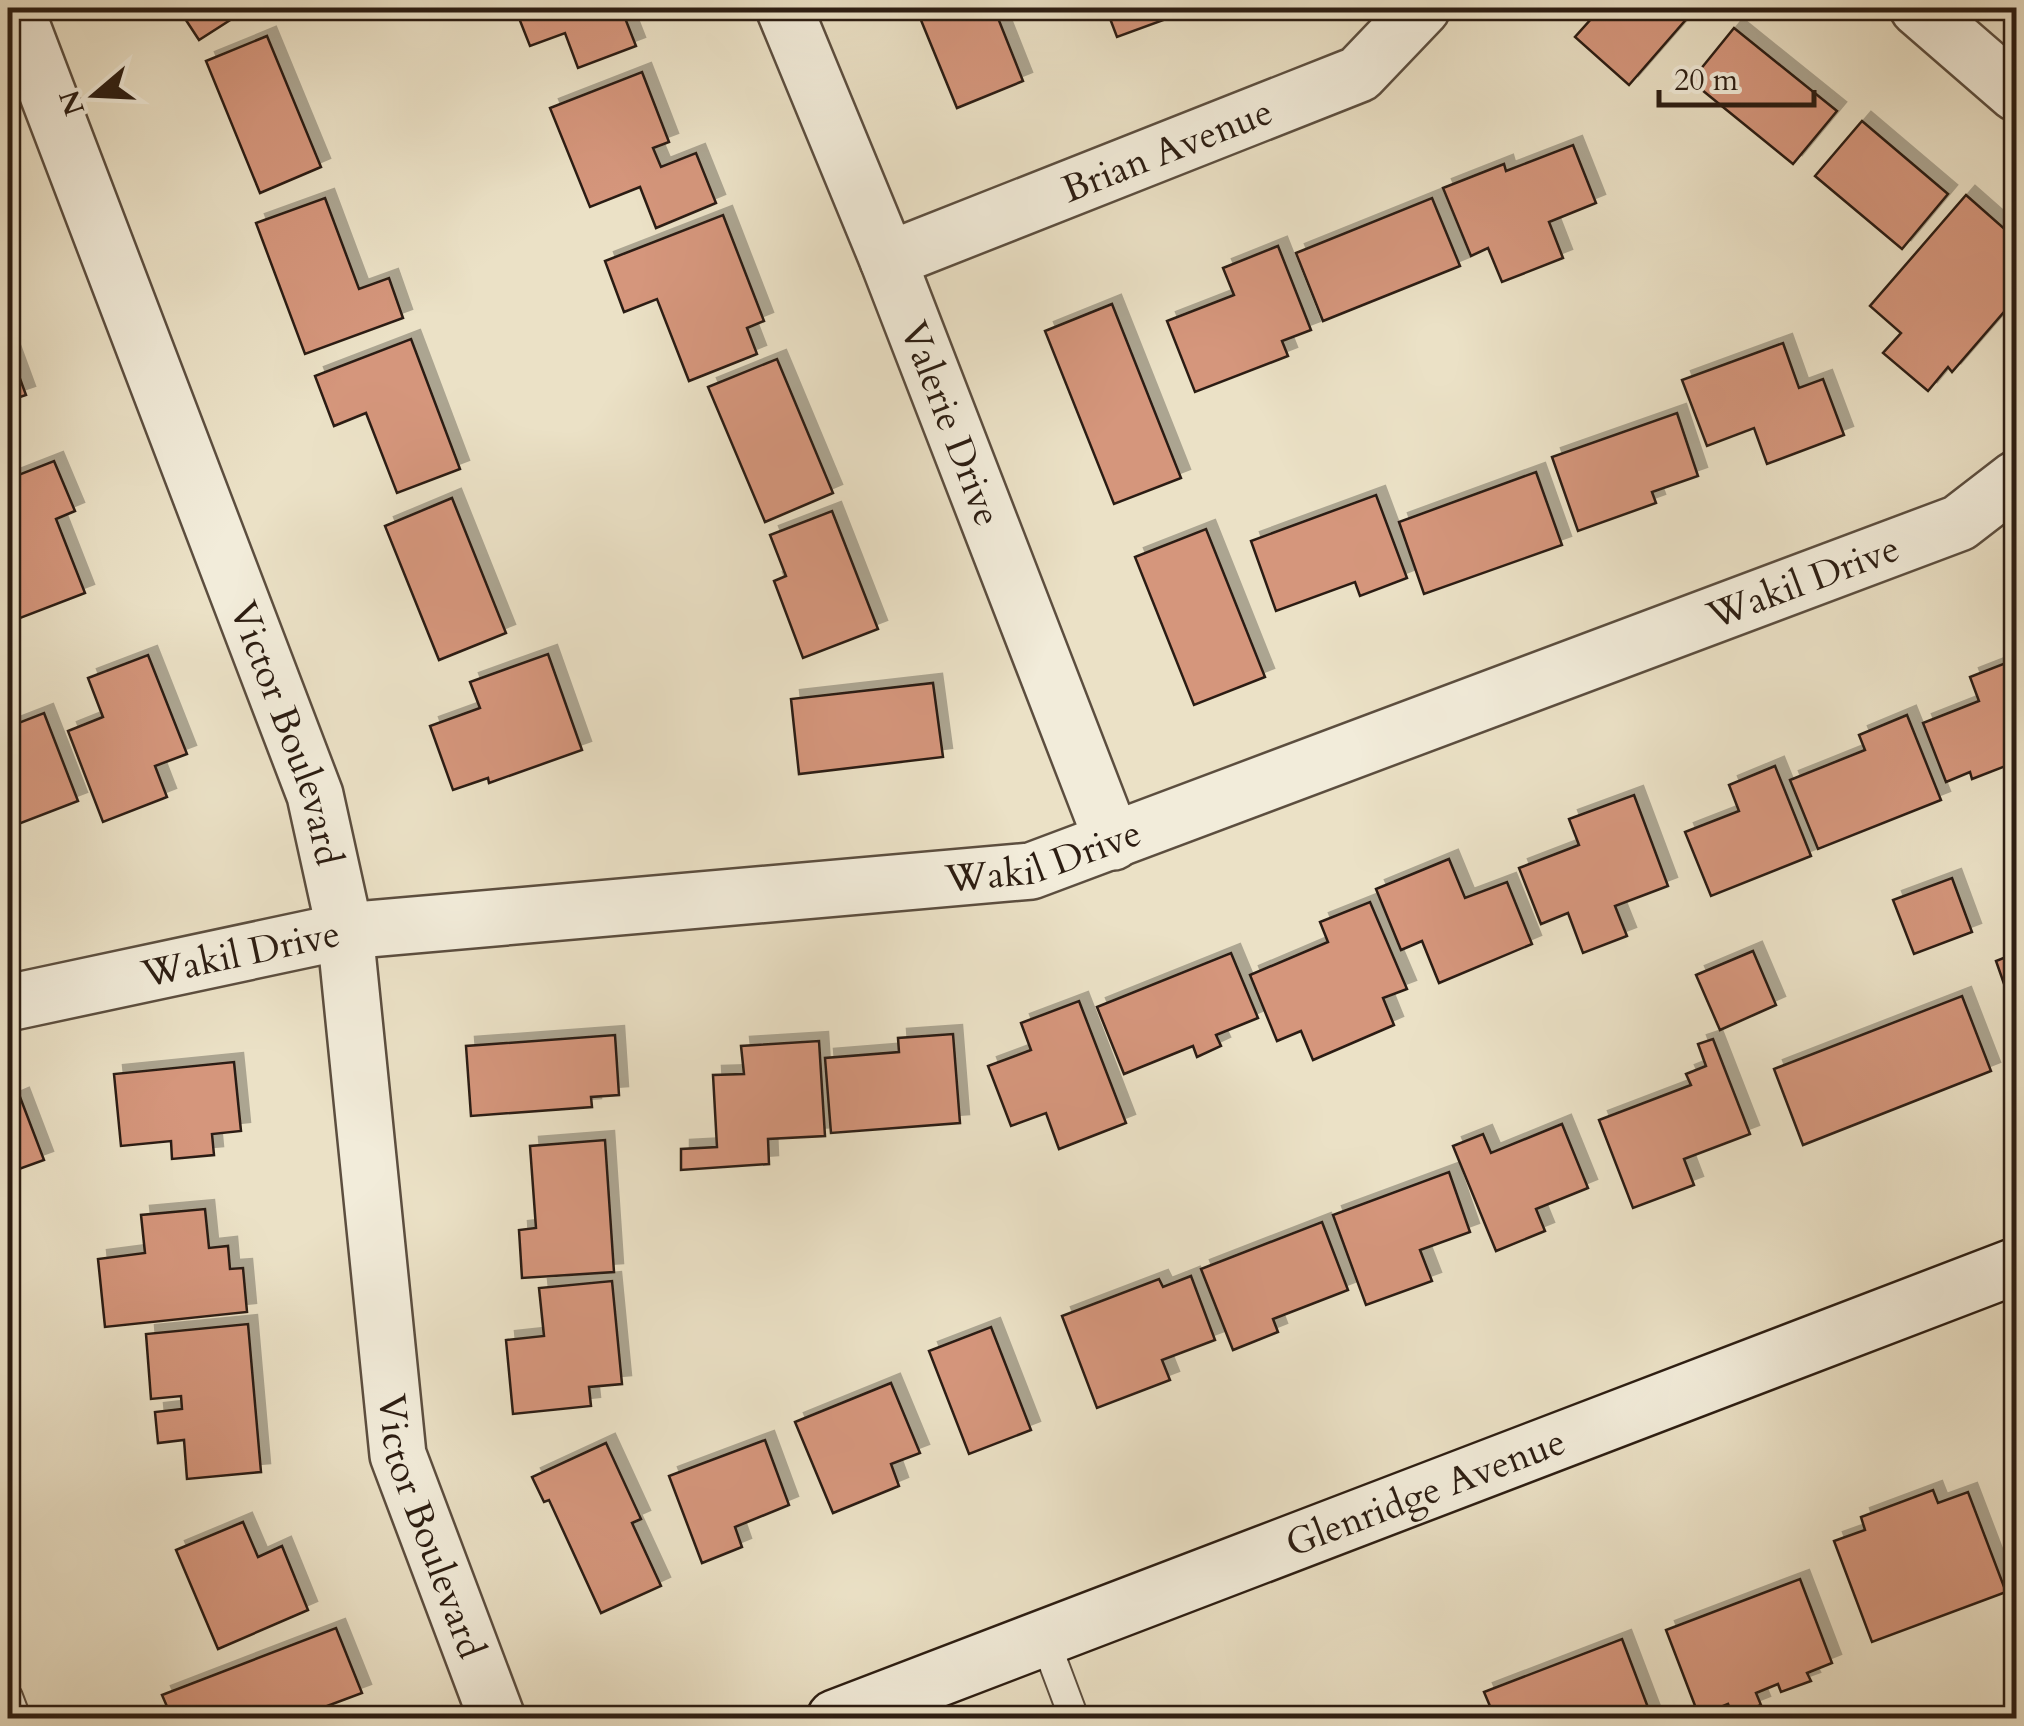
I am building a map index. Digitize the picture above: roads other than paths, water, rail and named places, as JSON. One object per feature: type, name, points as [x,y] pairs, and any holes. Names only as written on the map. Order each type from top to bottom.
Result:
[{"type":"street","name":"Victor Boulevard","points":[[15,8],[315,796],[345,931],[398,1454],[497,1718]]},
{"type":"street","name":"Valerie Drive","points":[[784,8],[888,260],[1113,842]]},
{"type":"street","name":"Brian Avenue","points":[[888,260],[1359,74],[1422,8]]},
{"type":"street","points":[[1918,8],[2016,93]]},
{"type":"street","name":"Wakil Drive","points":[[8,1003],[345,931],[1030,872],[1960,523],[2016,479]]},
{"type":"street","name":"Glenridge Avenue","points":[[847,1716],[1044,1638],[2014,1274]]},
{"type":"lane","points":[[1044,1638],[1074,1718]]},
{"type":"lane","points":[[8,1697],[16,1718]]}]
